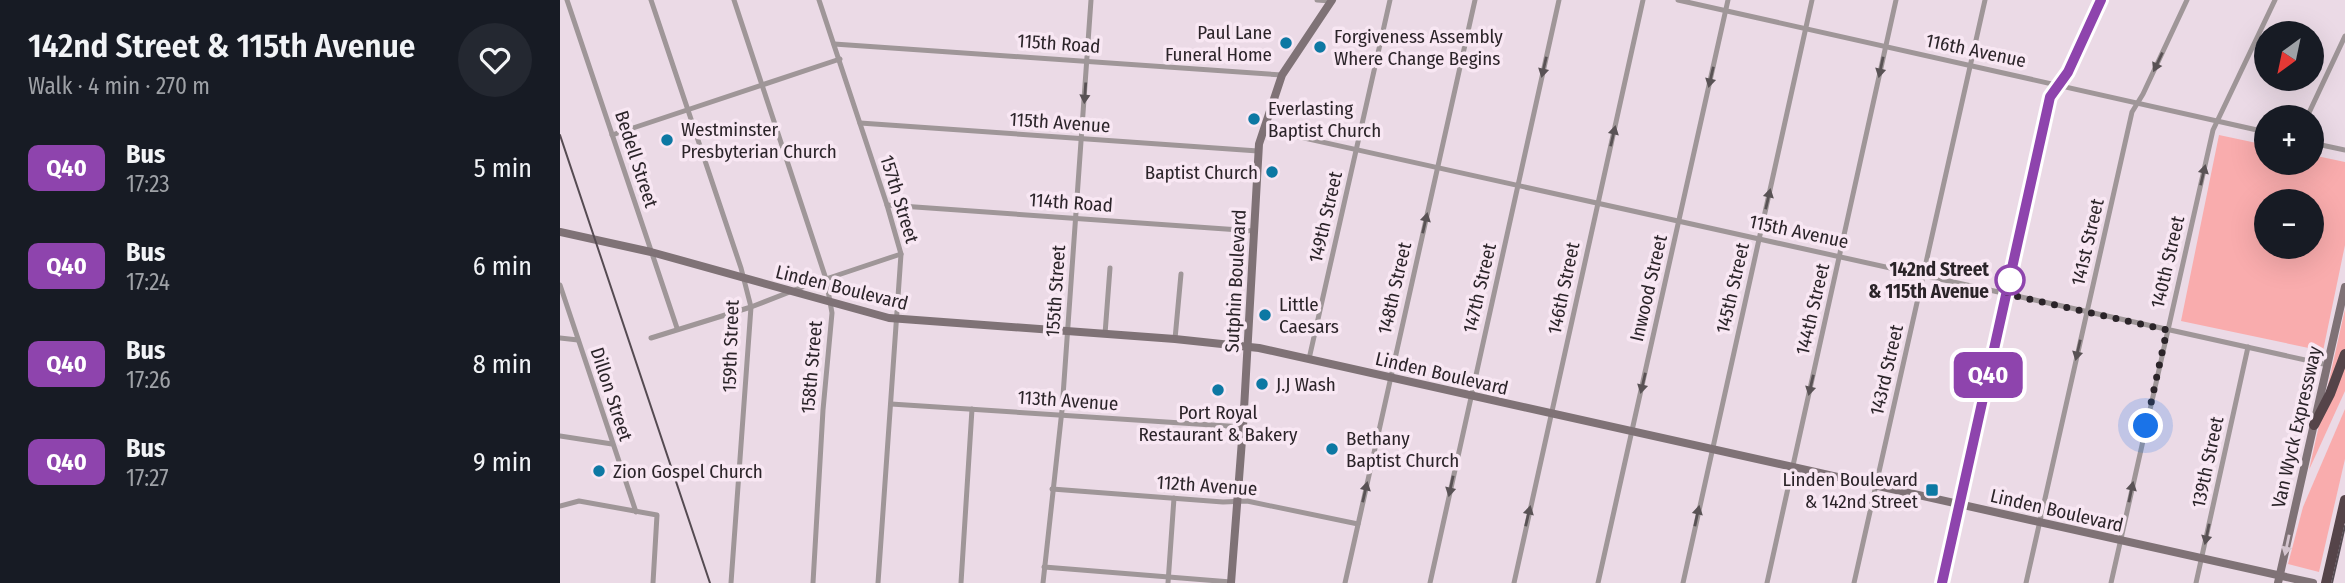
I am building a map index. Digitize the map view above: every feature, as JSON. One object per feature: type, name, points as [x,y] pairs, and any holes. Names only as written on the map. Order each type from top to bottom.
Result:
[{"type":"highway","points":[[2314,425],[2330,394],[2345,354]]},
{"type":"highway","points":[[2326,583],[2345,500]]},
{"type":"main road","name":"Sutphin Boulevard","points":[[1231,582],[1243,427],[1258,151],[1282,75],[1331,1]]},
{"type":"main road","name":"Linden Boulevard","points":[[560,232],[651,252],[896,319],[1247,346],[2202,558],[2279,579],[2311,582]]},
{"type":"main road","name":"Van Wyck Expressway","points":[[2279,579],[2345,288]]},
{"type":"street","name":"Bedell Street","points":[[567,0],[677,328]]},
{"type":"street","name":"159th Street","points":[[651,0],[744,277],[751,307],[731,583]]},
{"type":"street","name":"158th Street","points":[[734,0],[827,279],[832,313],[823,410],[813,583]]},
{"type":"street","name":"157th Street","points":[[819,0],[901,254],[878,583]]},
{"type":"street","name":"155th Street","points":[[1043,583],[1068,332],[1091,0]]},
{"type":"street","points":[[1317,0],[1331,1]]},
{"type":"street","name":"149th Street","points":[[1309,359],[1390,0]]},
{"type":"street","name":"148th Street","points":[[1345,583],[1475,0]]},
{"type":"street","name":"147th Street","points":[[1430,583],[1559,0]]},
{"type":"street","name":"146th Street","points":[[1514,583],[1643,0]]},
{"type":"street","name":"116th Avenue","points":[[1678,0],[2254,129]]},
{"type":"street","name":"Inwood Street","points":[[1598,583],[1728,0]]},
{"type":"street","name":"145th Street","points":[[1683,583],[1812,0]]},
{"type":"street","name":"144th Street","points":[[1767,583],[1896,0]]},
{"type":"street","name":"143rd Street","points":[[1854,583],[1985,0]]},
{"type":"street","points":[[1942,583],[2050,97],[2068,72],[2101,0]]},
{"type":"street","name":"141st Street","points":[[2026,583],[2132,112],[2187,0]]},
{"type":"street","name":"140th Street","points":[[2111,583],[2213,130],[2275,0]]},
{"type":"street","points":[[2313,105],[2345,36]]},
{"type":"street","name":"115th Road","points":[[834,44],[1282,75]]},
{"type":"street","points":[[612,135],[839,59]]},
{"type":"street","name":"115th Avenue","points":[[860,123],[1258,151]]},
{"type":"street","name":"115th Avenue","points":[[1263,129],[2328,365]]},
{"type":"street","points":[[2324,146],[2345,150]]},
{"type":"street","name":"114th Road","points":[[887,205],[1254,231]]},
{"type":"street","points":[[651,338],[751,307],[901,254]]},
{"type":"street","points":[[1105,334],[1110,268]]},
{"type":"street","points":[[1175,339],[1181,274]]},
{"type":"street","name":"Dillon Street","points":[[560,285],[636,512]]},
{"type":"street","points":[[560,338],[578,340]]},
{"type":"street","name":"139th Street","points":[[2196,583],[2248,348]]},
{"type":"street","name":"113th Avenue","points":[[891,404],[1243,427]]},
{"type":"street","points":[[961,583],[972,410]]},
{"type":"street","points":[[560,436],[612,444]]},
{"type":"street","name":"112th Avenue","points":[[1052,489],[1238,501],[1358,524]]},
{"type":"street","points":[[1168,580],[1174,498]]},
{"type":"street","points":[[560,506],[579,501],[657,514],[653,583]]},
{"type":"street","points":[[1044,567],[1168,580],[1231,582]]},
{"type":"shaded area","points":[[2219,135],[2254,142],[2254,175],[2324,175],[2324,158],[2345,162],[2345,245],[2323,351],[2181,321]]},
{"type":"shaded area","points":[[2345,309],[2345,391],[2309,470]]},
{"type":"shaded area","points":[[2345,409],[2345,459],[2319,572],[2288,564],[2303,507]]},
{"type":"tram line","points":[[2332,583],[2345,526]]},
{"type":"railway","points":[[560,135],[710,583]]},
{"type":"bus line","name":"Q40","points":[[1942,583],[2050,97],[2068,72],[2101,0]]},
{"type":"place","name":"Paul Lane Funeral Home","points":[[1286,43]]},
{"type":"place","name":"Forgiveness Assembly Where Change Begins","points":[[1320,47]]},
{"type":"place","name":"Everlasting Baptist Church","points":[[1254,119]]},
{"type":"place","name":"Westminster Presbyterian Church","points":[[667,140]]},
{"type":"place","name":"Baptist Church","points":[[1272,172]]},
{"type":"place","name":"142nd Street & 115th Avenue","points":[[2010,280]]},
{"type":"place","name":"Little Caesars","points":[[1265,315]]},
{"type":"place","name":"J.J Wash","points":[[1262,384]]},
{"type":"place","name":"Port Royal Restaurant & Bakery","points":[[1218,390]]},
{"type":"place","name":"Bethany Baptist Church","points":[[1332,449]]},
{"type":"place","name":"Zion Gospel Church","points":[[599,471]]},
{"type":"place","name":"Linden Boulevard & 142nd Street","points":[[1932,490]]},
{"type":"route","points":[[2010,280],[2007,294],[2167,330],[2146,426]]}]
